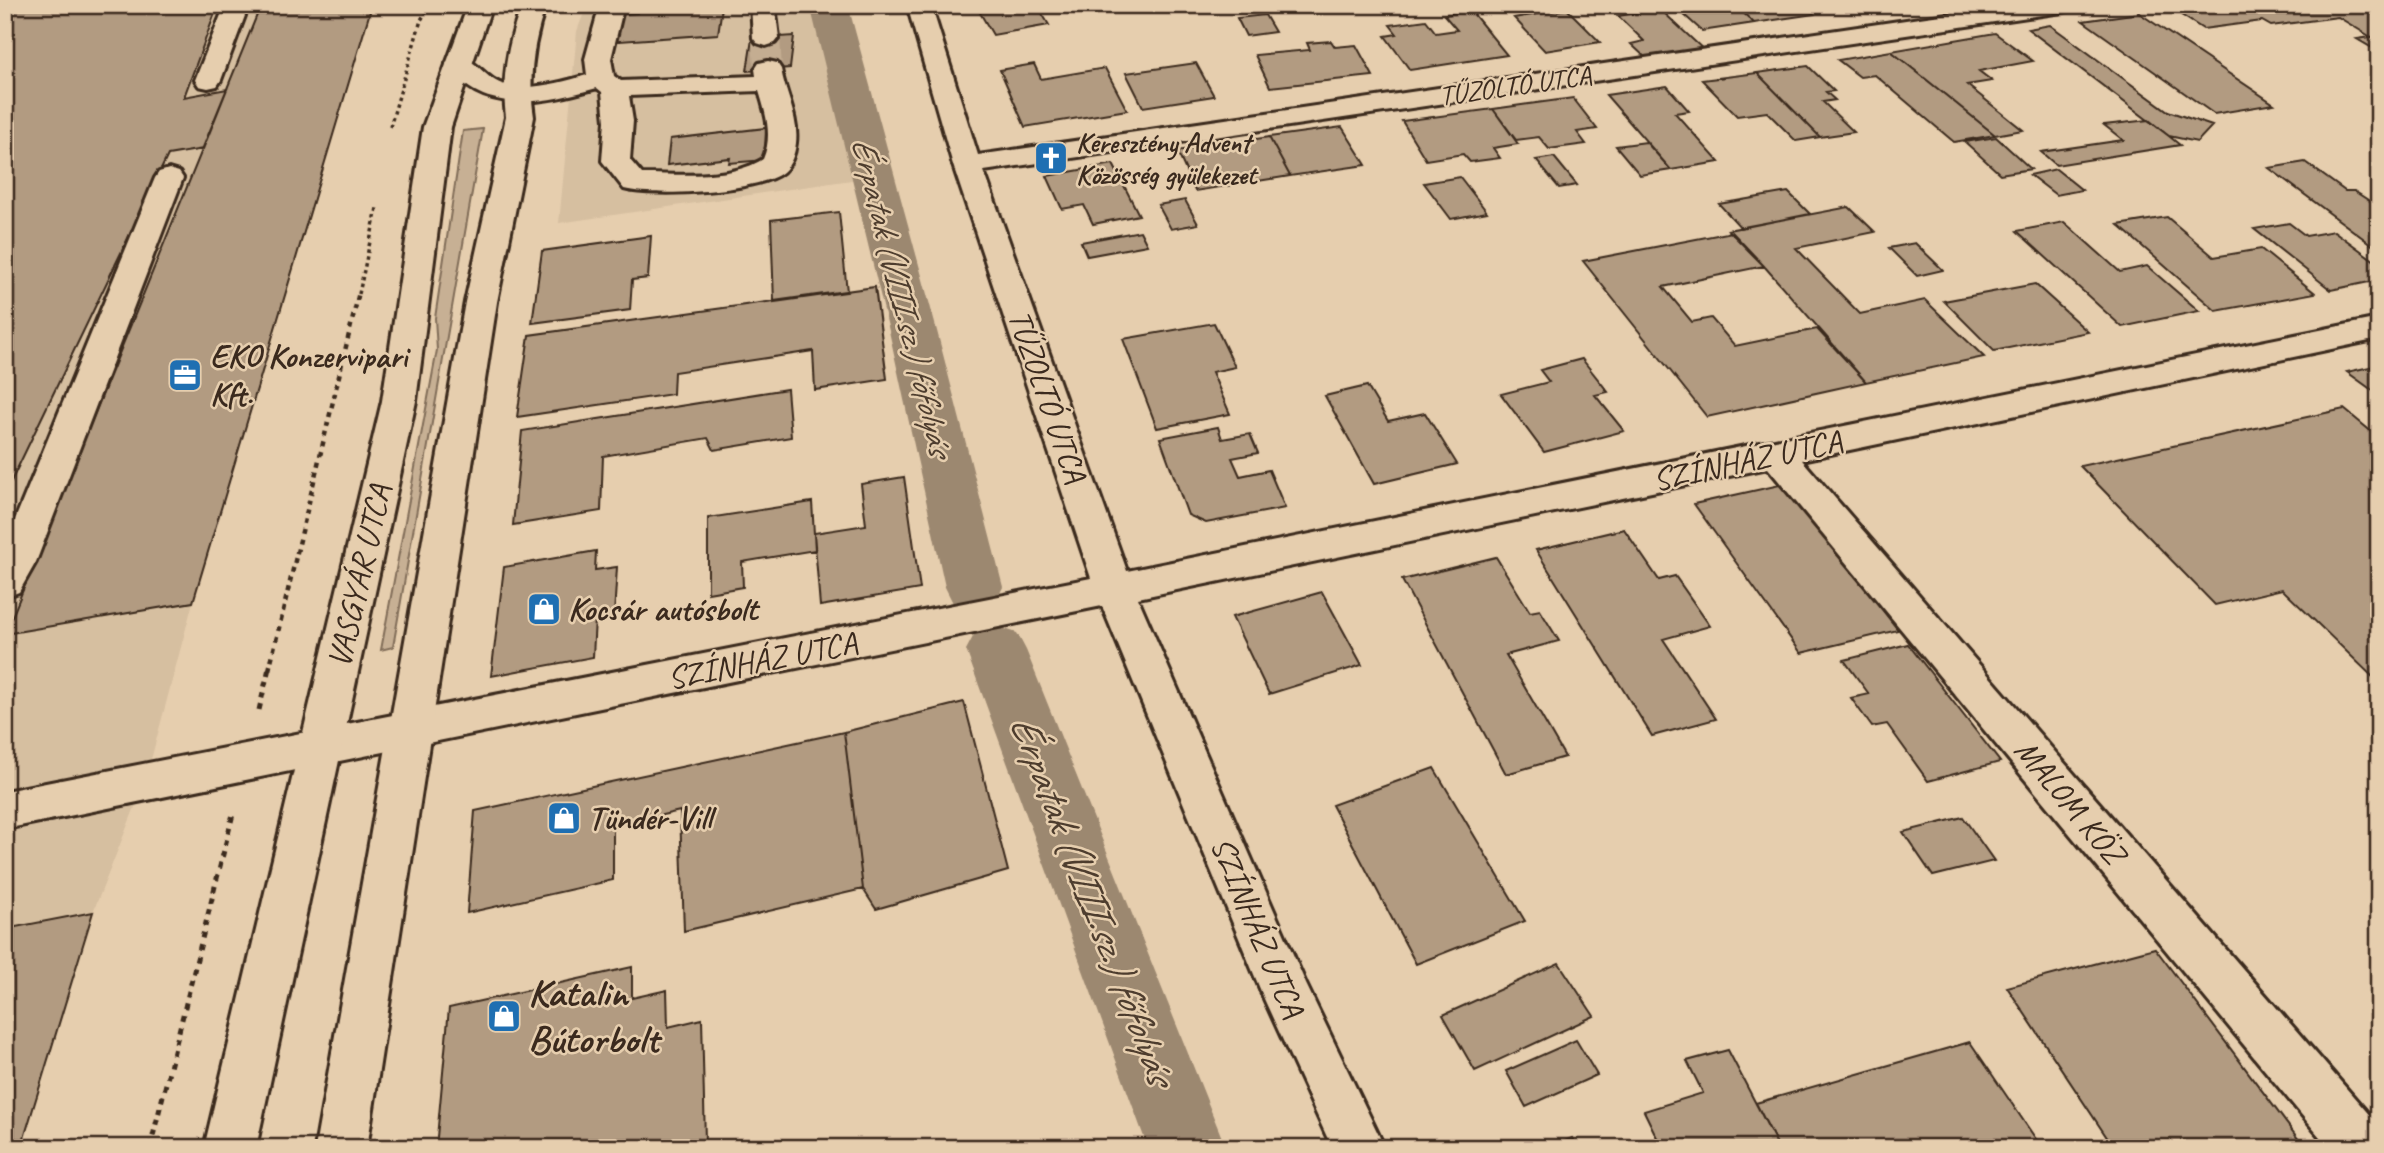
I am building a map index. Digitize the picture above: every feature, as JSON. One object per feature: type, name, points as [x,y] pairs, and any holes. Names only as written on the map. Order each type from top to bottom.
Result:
[{"type":"street","points":[[208,80],[237,5]]},
{"type":"street","name":"VASGYÁR UTCA","points":[[230,1148],[399,401],[437,127],[480,5]]},
{"type":"street","name":"VASGYÁR UTCA","points":[[341,1148],[408,728],[481,302],[520,117],[516,96],[524,31],[534,5]]},
{"type":"street","points":[[459,64],[480,83],[516,96],[608,84],[769,76],[781,119],[781,149],[774,165],[751,177],[634,183],[616,161],[619,121],[608,84],[597,59],[612,5]]},
{"type":"street","points":[[763,5],[766,38]]},
{"type":"street","name":"TŰZOLTÓ UTCA","points":[[967,165],[2062,5]]},
{"type":"street","name":"TŰZOLTÓ UTCA","points":[[920,8],[967,165],[1114,589]]},
{"type":"street","points":[[5,582],[18,562],[169,178]]},
{"type":"street","name":"SZÍNHÁZ UTCA","points":[[5,810],[408,728],[950,623],[2379,328]]},
{"type":"street","name":"MALOM KÖZ","points":[[1777,454],[2363,1148]]},
{"type":"street","name":"SZÍNHÁZ UTCA","points":[[1114,589],[1289,1001],[1359,1148]]},
{"type":"path","points":[[389,134],[390,118],[421,20],[430,5]]},
{"type":"path","points":[[150,1148],[344,364],[379,201]]},
{"type":"shaded area","name":"EKO Konzervipari Kft.","points":[[5,5],[372,5],[193,602],[145,782],[93,912],[5,928]]},
{"type":"shaded area","points":[[587,5],[820,5],[865,178],[559,223],[577,31]]},
{"type":"shaded area","points":[[483,129],[393,647],[381,650],[437,350],[435,318],[463,131]]},
{"type":"building","points":[[5,5],[218,5],[184,97],[227,89],[203,149],[168,155],[5,494]]},
{"type":"building","name":"EKO Konzervipari Kft.","points":[[261,5],[372,5],[193,602],[5,634]]},
{"type":"building","points":[[639,5],[701,5],[700,9],[722,7],[718,34],[592,43],[600,16],[637,13]]},
{"type":"building","points":[[1037,5],[1049,25],[993,35],[976,6]]},
{"type":"building","points":[[1673,5],[1735,5],[1754,23],[1702,31]]},
{"type":"building","points":[[1735,5],[1804,5],[1814,14],[1754,23]]},
{"type":"building","points":[[1841,5],[1895,5],[1848,11]]},
{"type":"building","points":[[2195,5],[2379,5],[2379,35],[2371,37],[2338,17],[2271,26],[2262,21],[2203,29],[2172,9]]},
{"type":"building","points":[[1567,9],[1600,42],[1545,51],[1514,18]]},
{"type":"building","points":[[1660,9],[1705,51],[1648,60],[1631,44],[1644,41],[1618,16]]},
{"type":"building","points":[[1471,11],[1507,55],[1410,70],[1385,36],[1397,34],[1390,25],[1426,20],[1436,33],[1457,30],[1444,15]]},
{"type":"building","points":[[2139,13],[2274,104],[2214,114],[2083,21]]},
{"type":"building","points":[[1265,15],[1275,32],[1246,36],[1237,18]]},
{"type":"building","points":[[2050,25],[2168,111],[2212,126],[2197,142],[2169,136],[2028,29]]},
{"type":"building","points":[[1995,33],[2033,61],[1979,71],[1992,81],[1967,85],[2023,130],[1995,135],[1891,51]]},
{"type":"building","points":[[2379,35],[2379,52],[2357,39],[2371,37]]},
{"type":"building","points":[[794,36],[790,68],[747,71],[752,39]]},
{"type":"building","points":[[1331,41],[1335,47],[1356,45],[1373,76],[1270,87],[1255,55],[1310,50],[1307,43]]},
{"type":"building","points":[[1891,51],[1995,135],[1954,142],[1875,75],[1860,77],[1838,60]]},
{"type":"building","points":[[1196,63],[1214,96],[1143,107],[1126,73]]},
{"type":"building","points":[[1034,64],[1041,79],[1105,68],[1127,110],[1025,127],[1000,70]]},
{"type":"building","points":[[1808,66],[1834,91],[1826,92],[1835,100],[1823,102],[1854,132],[1820,137],[1757,73]]},
{"type":"building","points":[[1757,73],[1820,137],[1796,141],[1767,112],[1737,116],[1702,80]]},
{"type":"building","points":[[1667,86],[1689,111],[1675,113],[1719,162],[1671,170],[1606,95]]},
{"type":"building","points":[[1573,98],[1597,129],[1577,132],[1586,144],[1549,149],[1539,137],[1516,140],[1493,109]]},
{"type":"building","points":[[1493,109],[1518,144],[1493,148],[1500,158],[1470,162],[1463,154],[1426,160],[1402,121]]},
{"type":"building","points":[[2149,120],[2180,145],[2056,165],[2041,152],[2123,140],[2104,125]]},
{"type":"building","points":[[1342,127],[1366,165],[1290,176],[1269,137]]},
{"type":"building","points":[[766,128],[765,160],[729,163],[730,158],[667,165],[670,139]]},
{"type":"building","points":[[1269,137],[1290,176],[1195,191],[1177,151]]},
{"type":"building","points":[[1996,137],[2031,169],[2000,174],[1965,142]]},
{"type":"building","points":[[1646,142],[1671,170],[1640,175],[1616,146]]},
{"type":"building","points":[[1554,157],[1577,185],[1559,188],[1536,160]]},
{"type":"building","points":[[2305,162],[2345,191],[2354,191],[2379,207],[2379,250],[2269,168]]},
{"type":"building","points":[[1113,164],[1139,215],[1093,224],[1084,205],[1062,209],[1047,176]]},
{"type":"building","points":[[2056,169],[2082,190],[2056,195],[2030,175]]},
{"type":"building","points":[[1460,177],[1487,212],[1451,219],[1424,183]]},
{"type":"building","points":[[1788,192],[1810,214],[1741,228],[1719,204]]},
{"type":"building","points":[[1185,200],[1198,224],[1171,229],[1158,205]]},
{"type":"building","points":[[1849,207],[1875,232],[1796,248],[1860,314],[1925,300],[1984,357],[1866,382],[1764,266],[1728,230]]},
{"type":"building","points":[[839,212],[847,292],[774,302],[771,220]]},
{"type":"building","points":[[2167,217],[2214,257],[2261,249],[2315,293],[2216,311],[2118,225]]},
{"type":"building","points":[[2064,222],[2120,272],[2147,266],[2199,311],[2122,327],[2017,231]]},
{"type":"building","points":[[2289,223],[2306,236],[2334,231],[2379,264],[2379,280],[2331,290],[2254,229]]},
{"type":"building","points":[[1140,231],[1147,245],[1087,256],[1081,242]]},
{"type":"building","points":[[1732,232],[1764,266],[1663,287],[1692,322],[1711,318],[1735,346],[1817,329],[1866,382],[1707,417],[1583,261]]},
{"type":"building","points":[[651,236],[648,278],[632,280],[630,310],[532,323],[542,251]]},
{"type":"building","points":[[1915,243],[1943,270],[1917,276],[1889,248]]},
{"type":"building","points":[[2035,284],[2088,332],[1994,351],[1944,301]]},
{"type":"building","points":[[875,287],[887,379],[815,390],[813,351],[674,372],[673,394],[517,417],[529,335]]},
{"type":"building","points":[[1214,323],[1235,367],[1212,372],[1230,414],[1157,428],[1123,339]]},
{"type":"building","points":[[1582,359],[1608,392],[1595,395],[1624,431],[1544,452],[1501,394],[1549,382],[1540,370]]},
{"type":"building","points":[[2379,365],[2379,395],[2347,372]]},
{"type":"building","points":[[1367,386],[1388,421],[1425,413],[1457,464],[1374,484],[1325,396]]},
{"type":"building","points":[[787,389],[791,437],[714,450],[708,438],[603,456],[601,511],[513,525],[522,431]]},
{"type":"building","points":[[2344,409],[2379,438],[2379,683],[2282,589],[2215,605],[2080,466]]},
{"type":"building","points":[[1218,427],[1222,439],[1250,434],[1258,453],[1232,458],[1240,476],[1269,470],[1285,508],[1206,523],[1188,515],[1160,438]]},
{"type":"building","points":[[904,477],[920,589],[820,606],[814,533],[866,525],[861,484]]},
{"type":"building","points":[[1784,484],[1898,630],[1801,653],[1694,504]]},
{"type":"building","points":[[812,502],[815,550],[742,562],[743,587],[708,593],[708,518]]},
{"type":"building","points":[[1624,529],[1659,580],[1675,576],[1710,626],[1663,639],[1716,719],[1652,736],[1536,550]]},
{"type":"building","points":[[596,551],[595,570],[617,567],[614,615],[595,618],[593,657],[491,676],[504,567]]},
{"type":"building","points":[[1496,557],[1530,612],[1540,610],[1559,641],[1506,655],[1565,757],[1506,774],[1402,580]]},
{"type":"building","points":[[1322,592],[1362,665],[1269,694],[1232,617]]},
{"type":"building","points":[[1908,644],[2000,762],[1928,781],[1887,724],[1872,727],[1851,698],[1869,694],[1844,660]]},
{"type":"building","points":[[964,702],[1008,871],[876,909],[863,889],[844,732]]},
{"type":"building","points":[[844,732],[863,889],[684,931],[680,811],[613,826],[613,880],[467,913],[475,811]]},
{"type":"building","points":[[1434,768],[1525,921],[1416,964],[1332,805]]},
{"type":"building","points":[[1963,817],[1994,861],[1933,876],[1903,832]]},
{"type":"building","points":[[93,912],[21,1148],[5,1148],[5,929]]},
{"type":"building","points":[[2155,948],[2305,1148],[2114,1148],[2007,987]]},
{"type":"building","points":[[1559,963],[1594,1016],[1475,1071],[1443,1015]]},
{"type":"building","points":[[632,967],[632,998],[667,990],[668,1027],[702,1019],[705,1142],[679,1148],[436,1148],[449,1008]]},
{"type":"building","points":[[1576,1040],[1597,1075],[1526,1107],[1506,1071]]},
{"type":"building","points":[[1970,1042],[2042,1148],[1779,1148],[1756,1103]]},
{"type":"building","points":[[1728,1050],[1779,1148],[1662,1148],[1644,1111],[1703,1093],[1687,1061]]},
{"type":"building","points":[[1572,1138],[1577,1148],[1547,1148]]},
{"type":"waterway","name":"Érpatak (VIII.sz.) főfolyás","points":[[829,5],[913,331],[974,587]]},
{"type":"waterway","name":"Érpatak (VIII.sz.) főfolyás","points":[[996,650],[1187,1148]]},
{"type":"tunnel","points":[[766,38],[768,69]]},
{"type":"place","name":"Keresztény Advent Közösség gyülekezet","points":[[1051,158]]},
{"type":"place","name":"EKO Konzervipari Kft.","points":[[185,375]]},
{"type":"place","name":"Kocsár autósbolt","points":[[544,609]]},
{"type":"place","name":"Tündér-Vill","points":[[564,818]]},
{"type":"place","name":"Katalin Bútorbolt","points":[[504,1016]]}]
